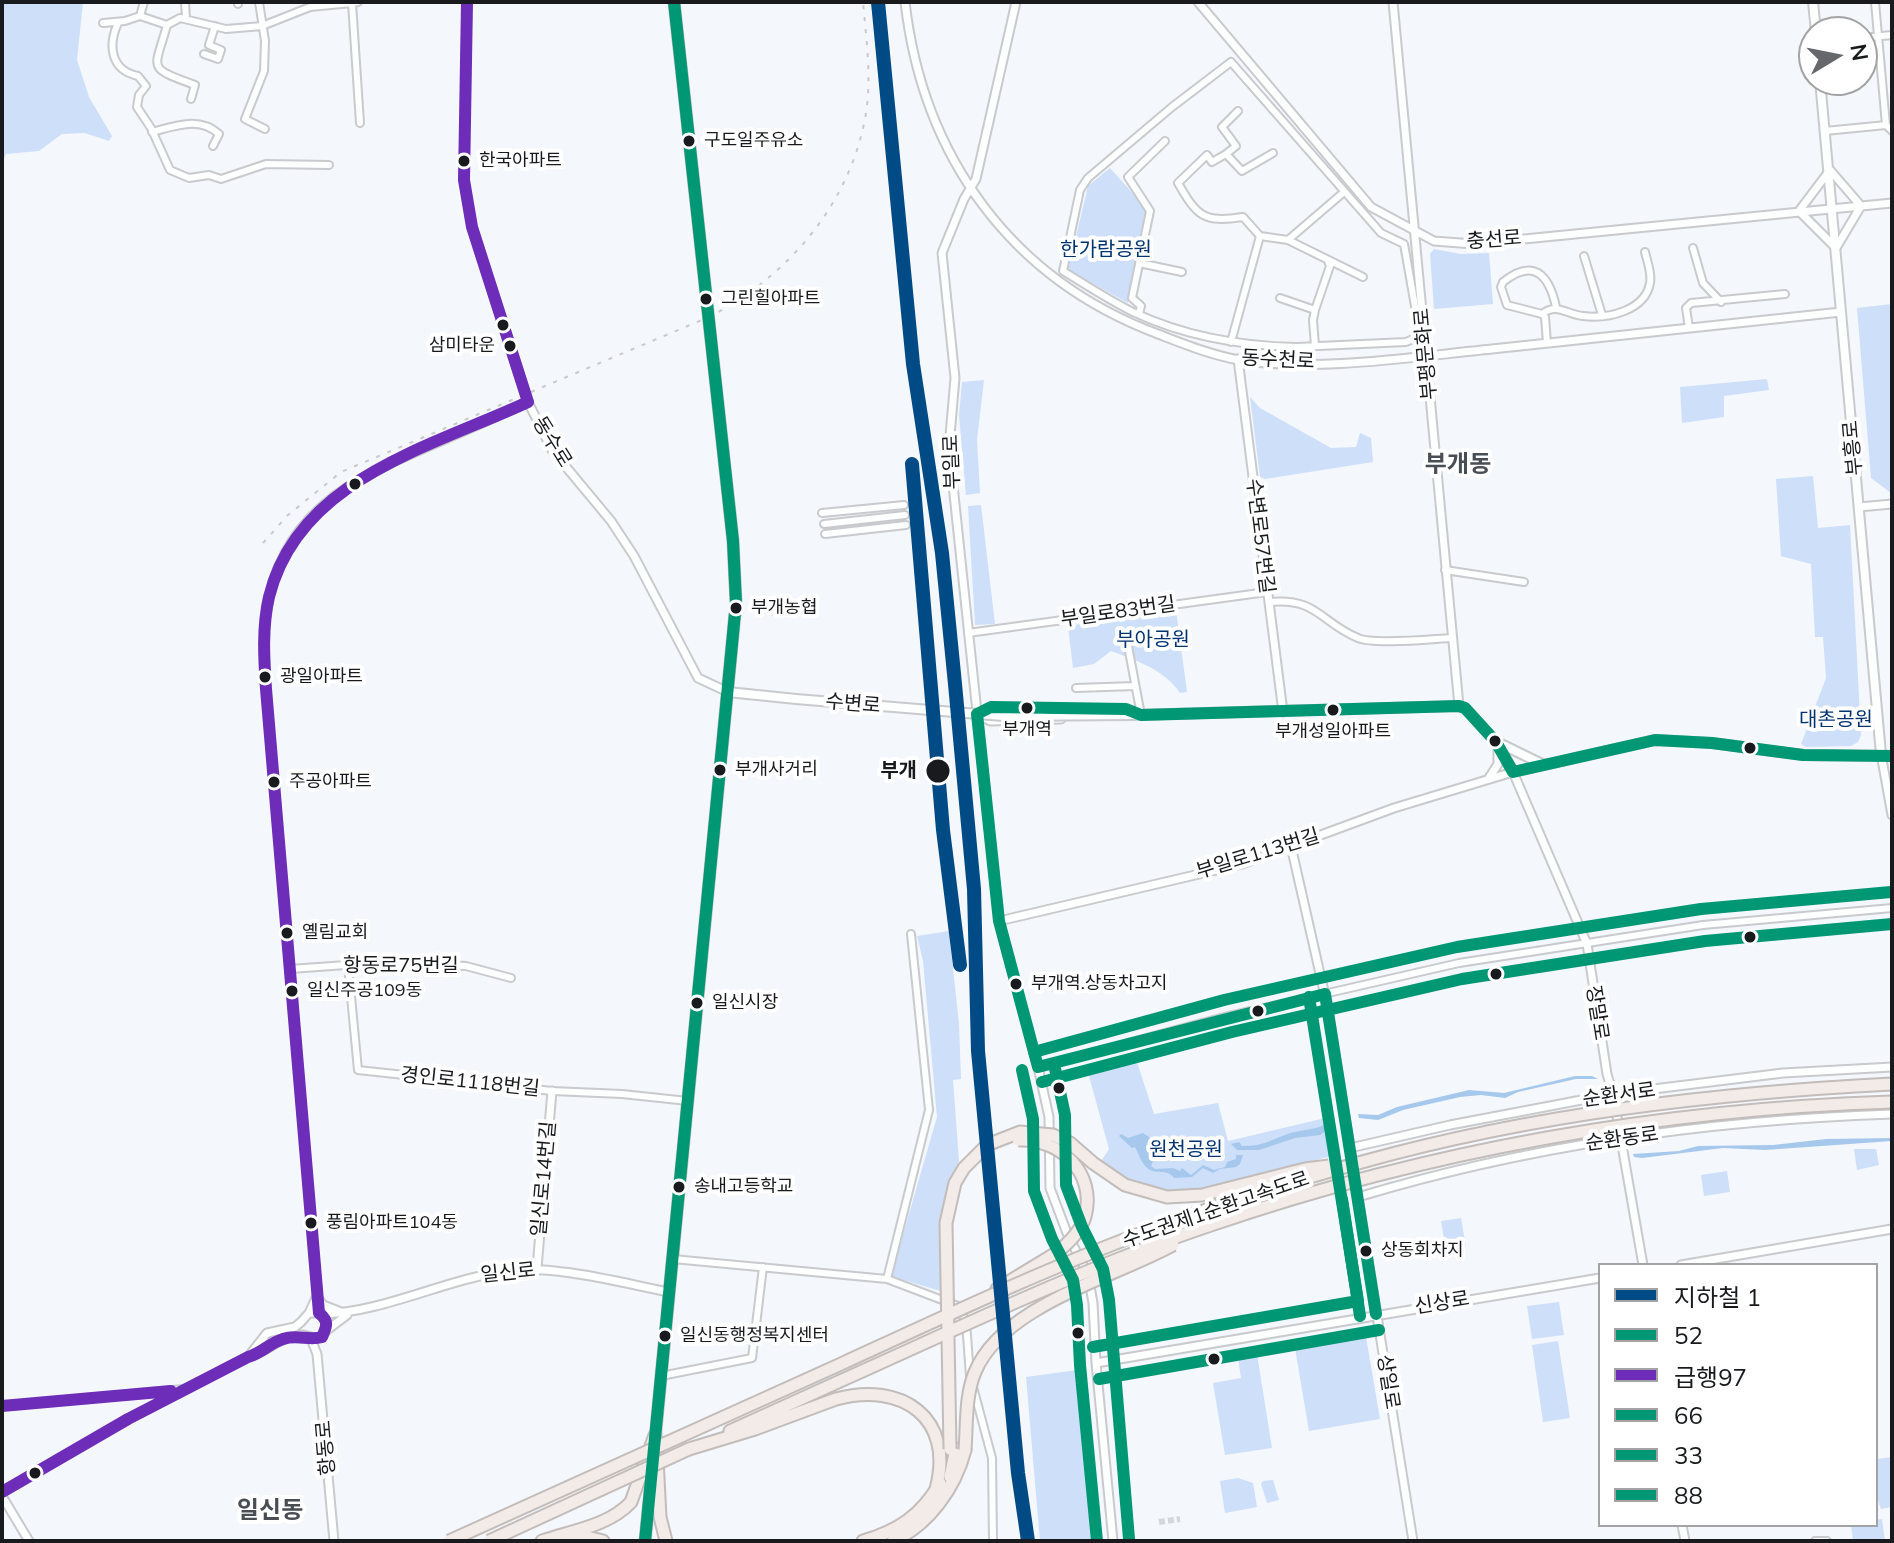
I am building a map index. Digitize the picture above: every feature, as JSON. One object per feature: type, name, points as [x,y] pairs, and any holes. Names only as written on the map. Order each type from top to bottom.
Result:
[{"type":"highway","name":"수도권제1순환고속도로","points":[[449,1541],[974,1303],[1160,1226],[1363,1162],[1486,1132],[1700,1098],[1892,1084]]},
{"type":"highway","name":"수도권제1순환고속도로","points":[[489,1541],[1069,1278],[1210,1225],[1328,1188],[1489,1149],[1701,1115],[1892,1102]]},
{"type":"highway","points":[[953,1450],[946,1223],[955,1183],[964,1168],[987,1145],[1020,1132],[1053,1135],[1070,1143],[1125,1185],[1167,1197],[1202,1195],[1305,1169],[1363,1162]]},
{"type":"highway","points":[[893,1541],[913,1532],[952,1473],[952,1251],[955,1203],[962,1184],[972,1168],[994,1148],[1019,1140],[1042,1141],[1054,1146],[1079,1168],[1086,1185],[1088,1202],[1084,1220],[1074,1237],[1058,1252],[974,1303]]},
{"type":"highway","points":[[953,1450],[970,1388],[985,1353],[1001,1336],[1017,1322],[1076,1289],[1141,1263],[1210,1225]]},
{"type":"highway","points":[[689,1449],[836,1399],[866,1394],[896,1399],[921,1413],[939,1440],[953,1450]]},
{"type":"highway","points":[[542,1541],[604,1521],[623,1511],[631,1502],[655,1435]]},
{"type":"highway","points":[[655,1435],[660,1517],[666,1541]]},
{"type":"highway","points":[[863,1541],[899,1528],[939,1493]]},
{"type":"highway","points":[[563,1541],[583,1536],[603,1541]]},
{"type":"main road","points":[[645,1541],[736,603],[735,554],[674,2]]},
{"type":"main road","name":"부흥로","points":[[1822,96],[1881,754]]},
{"type":"main road","name":"수변로","points":[[728,692],[1003,716],[1459,706]]},
{"type":"main road","points":[[1459,706],[1465,708],[1496,742],[1513,772],[1655,740],[1712,743],[1803,755],[1892,756]]},
{"type":"main road","points":[[1496,742],[1543,765]]},
{"type":"street","points":[[133,2],[144,4],[140,16]]},
{"type":"street","points":[[185,2],[186,19]]},
{"type":"street","points":[[259,2],[264,71],[245,119],[265,129]]},
{"type":"street","points":[[191,99],[195,85],[162,73],[157,66],[156,54],[167,25],[180,18],[226,29],[262,26],[310,7],[355,2],[360,123]]},
{"type":"street","name":"동수로","points":[[467,2],[464,180],[472,227],[528,402],[552,450],[611,521],[634,556],[698,678],[728,692]]},
{"type":"street","name":"동수천로","points":[[905,2],[909,36],[924,94],[942,138],[997,225],[1022,251],[1075,294],[1122,321],[1179,343],[1238,359],[1299,363],[1427,356],[1841,312]]},
{"type":"street","name":"부일로","points":[[1016,2],[981,161],[972,189],[964,199],[942,253],[955,378],[949,447],[999,921],[1049,1117],[1050,1188],[1067,1233],[1088,1275],[1113,1541]]},
{"type":"street","name":"충선로","points":[[1198,2],[1367,203],[1392,221],[1434,241],[1473,244],[1892,203]]},
{"type":"street","name":"부평문화로","points":[[1393,2],[1459,706]]},
{"type":"street","points":[[103,23],[118,23],[140,16],[167,25]]},
{"type":"street","points":[[118,23],[112,37],[111,53],[118,65],[138,76],[146,86],[139,95],[137,107],[170,170],[189,178],[209,175],[221,179],[266,164],[329,165]]},
{"type":"street","points":[[204,54],[218,59],[221,50],[209,45],[215,26]]},
{"type":"street","points":[[1825,131],[1889,128],[1878,37],[1892,35]]},
{"type":"street","points":[[1231,62],[1381,233],[1404,244],[1419,329],[1415,338],[1406,342],[1297,347],[1231,342],[1139,314],[1063,271],[1080,190],[1088,178],[1108,161],[1231,62]]},
{"type":"street","points":[[1238,111],[1222,127],[1236,146],[1212,162],[1207,155],[1178,183],[1195,212],[1220,221],[1243,217],[1260,236],[1288,240],[1363,277]]},
{"type":"street","points":[[152,132],[190,122],[204,124],[219,134],[213,146]]},
{"type":"street","points":[[1139,314],[1141,306],[1132,298],[1150,211],[1128,177],[1165,141]]},
{"type":"street","points":[[1226,154],[1242,171],[1273,153]]},
{"type":"street","points":[[1830,170],[1861,206],[1836,248],[1799,211],[1830,170]]},
{"type":"street","points":[[1288,240],[1344,192]]},
{"type":"street","points":[[1231,342],[1260,236]]},
{"type":"street","points":[[1693,248],[1703,283],[1721,302]]},
{"type":"street","points":[[1556,307],[1541,275],[1535,270],[1522,271],[1503,282],[1501,287],[1507,305],[1542,314],[1556,307],[1582,316],[1619,313],[1634,307],[1646,295],[1651,280],[1645,252]]},
{"type":"street","points":[[1584,256],[1602,315]]},
{"type":"street","points":[[1315,346],[1313,320],[1330,266],[1328,261]]},
{"type":"street","points":[[1139,263],[1182,272]]},
{"type":"street","points":[[1689,328],[1686,308],[1691,303],[1785,294]]},
{"type":"street","points":[[1280,298],[1315,310]]},
{"type":"street","points":[[1542,314],[1545,317],[1547,343]]},
{"type":"street","points":[[1297,347],[1299,363]]},
{"type":"street","name":"수변로57번길","points":[[1238,359],[1283,712]]},
{"type":"street","points":[[29,1541],[2,1494],[128,1419],[248,1357],[263,1353],[279,1340],[318,1338],[326,1332],[327,1322],[320,1314],[317,1296],[265,668],[266,621],[275,578],[283,558],[308,520],[350,484],[386,464],[528,402]]},
{"type":"street","points":[[1859,507],[1892,504]]},
{"type":"street","points":[[822,513],[904,505]]},
{"type":"street","points":[[824,524],[905,515]]},
{"type":"street","points":[[825,534],[906,525]]},
{"type":"street","points":[[1444,570],[1524,582]]},
{"type":"street","name":"부일로83번길","points":[[968,633],[1267,592]]},
{"type":"street","points":[[1269,602],[1294,601],[1361,640],[1451,638]]},
{"type":"street","points":[[1128,646],[1136,715]]},
{"type":"street","points":[[1076,688],[1135,686]]},
{"type":"street","name":"수변로","points":[[991,707],[1126,709],[1136,715],[1134,718],[990,721],[977,714],[991,707]]},
{"type":"street","points":[[1489,778],[1498,764],[1496,742]]},
{"type":"street","name":"부흥로","points":[[1881,754],[1892,815]]},
{"type":"street","name":"부일로113번길","points":[[999,921],[1242,864],[1394,808],[1513,772]]},
{"type":"street","name":"장말로","points":[[1513,772],[1587,944],[1607,1074],[1643,1263]]},
{"type":"street","name":"상일로","points":[[1291,846],[1325,994],[1413,1541]]},
{"type":"street","points":[[1038,1067],[1203,1023],[1459,963],[1703,925],[1892,908]]},
{"type":"street","points":[[887,1279],[929,1110],[911,934]]},
{"type":"street","name":"항동로75번길","points":[[290,969],[388,962],[466,966],[511,978]]},
{"type":"street","name":"경인로1118번길","points":[[348,965],[358,1070],[552,1091],[688,1101]]},
{"type":"street","name":"순환서로","points":[[1350,1148],[1502,1114],[1613,1094],[1783,1073],[1892,1067]]},
{"type":"street","name":"일신로14번길","points":[[537,1268],[552,1091]]},
{"type":"street","name":"순환동로","points":[[1358,1197],[1443,1172],[1620,1138],[1794,1120],[1892,1114]]},
{"type":"street","points":[[1693,1263],[1892,1229]]},
{"type":"street","points":[[673,1259],[887,1279],[958,1306],[966,1322],[969,1372],[992,1458],[993,1541]]},
{"type":"street","points":[[661,1376],[752,1358],[763,1267]]},
{"type":"street","name":"일신로","points":[[320,1314],[349,1313],[474,1276],[537,1268],[669,1292]]},
{"type":"street","name":"신상로","points":[[1096,1363],[1598,1278]]},
{"type":"street","points":[[248,1357],[267,1333],[295,1327],[301,1322],[317,1296]]},
{"type":"street","points":[[317,1296],[323,1305],[349,1313]]},
{"type":"street","points":[[309,1313],[320,1314]]},
{"type":"street","name":"일신로","points":[[326,1332],[349,1313]]},
{"type":"street","points":[[301,1322],[308,1337]]},
{"type":"street","name":"항동로","points":[[317,1354],[326,1332]]},
{"type":"street","name":"항동로","points":[[308,1337],[317,1354],[334,1541]]},
{"type":"street","points":[[2,1406],[187,1389]]},
{"type":"street","points":[[1815,1541],[1827,1541]]},
{"type":"green space","points":[[2,2],[83,2],[77,60],[89,97],[112,136],[109,141],[85,133],[62,134],[39,151],[6,154],[2,163]]},
{"type":"green space","name":"한가람공원","points":[[1110,168],[1148,210],[1128,303],[1068,270],[1088,186]]},
{"type":"green space","points":[[1434,249],[1461,254],[1489,253],[1493,304],[1434,309],[1430,254]]},
{"type":"green space","points":[[1892,304],[1891,493],[1871,478],[1857,308]]},
{"type":"green space","points":[[1767,379],[1769,390],[1724,396],[1724,417],[1682,423],[1680,387]]},
{"type":"green space","points":[[984,380],[977,440],[980,493],[966,495],[959,415],[962,382]]},
{"type":"green space","points":[[1250,397],[1260,408],[1331,448],[1356,447],[1360,433],[1371,438],[1373,462],[1265,479],[1260,477]]},
{"type":"green space","name":"대촌공원","points":[[1813,476],[1818,528],[1850,525],[1861,735],[1858,742],[1851,746],[1806,747],[1801,744],[1826,678],[1823,637],[1815,637],[1811,564],[1781,556],[1776,479]]},
{"type":"green space","points":[[981,505],[995,624],[975,625],[968,506]]},
{"type":"green space","name":"부아공원","points":[[1176,610],[1187,692],[1180,693],[1166,678],[1149,667],[1111,651],[1094,664],[1073,668],[1068,626]]},
{"type":"green space","points":[[949,931],[959,1024],[961,1079],[953,1080],[959,1161],[941,1223],[940,1291],[891,1276],[937,1117],[923,961],[917,936]]},
{"type":"green space","name":"원천공원","points":[[1134,1053],[1154,1114],[1218,1103],[1228,1141],[1334,1116],[1340,1154],[1193,1190],[1159,1190],[1122,1176],[1100,1163],[1109,1149],[1086,1065]]},
{"type":"green space","points":[[1854,1149],[1876,1149],[1879,1165],[1857,1170]]},
{"type":"green space","points":[[1727,1171],[1730,1192],[1704,1196],[1701,1175]]},
{"type":"green space","points":[[1461,1218],[1466,1247],[1446,1251],[1441,1221]]},
{"type":"green space","points":[[1559,1302],[1564,1335],[1532,1339],[1527,1306]]},
{"type":"green space","points":[[1358,1331],[1366,1337],[1380,1419],[1309,1431],[1294,1342]]},
{"type":"green space","points":[[1558,1341],[1570,1418],[1543,1422],[1532,1345]]},
{"type":"green space","points":[[1256,1348],[1272,1448],[1225,1455],[1213,1383],[1241,1378],[1237,1351]]},
{"type":"green space","points":[[1084,1369],[1102,1541],[1040,1541],[1026,1377]]},
{"type":"green space","points":[[1892,1457],[1892,1507],[1881,1509],[1878,1501],[1878,1459]]},
{"type":"green space","points":[[1238,1478],[1253,1483],[1257,1507],[1225,1513],[1220,1481]]},
{"type":"green space","points":[[1273,1480],[1279,1500],[1267,1503],[1261,1484]]},
{"type":"green space","points":[[1882,1519],[1885,1541],[1853,1541],[1851,1527],[1878,1527],[1878,1520]]},
{"type":"shaded area","points":[[1575,1076],[1598,1079],[1576,1079],[1518,1092],[1505,1098],[1481,1095],[1460,1097],[1403,1110],[1378,1120],[1359,1118],[1358,1114],[1378,1115],[1397,1107],[1469,1090],[1504,1093]]},
{"type":"shaded area","points":[[1334,1120],[1334,1125],[1320,1135],[1295,1138],[1259,1150],[1237,1150],[1231,1144],[1259,1145]]},
{"type":"shaded area","points":[[1143,1133],[1152,1139],[1154,1145],[1159,1145],[1151,1166],[1155,1169],[1173,1168],[1180,1171],[1182,1168],[1191,1175],[1203,1165],[1214,1170],[1225,1167],[1227,1162],[1236,1159],[1236,1155],[1243,1155],[1236,1167],[1213,1173],[1203,1168],[1192,1177],[1174,1178],[1168,1173],[1147,1168],[1135,1147],[1132,1148],[1119,1136],[1128,1138]]},
{"type":"shaded area","points":[[1892,1138],[1892,1141],[1765,1150],[1723,1148],[1642,1158],[1633,1154],[1679,1151],[1698,1146]]},
{"type":"tunnel","points":[[1159,1522],[1180,1519]]},
{"type":"railway","points":[[263,543],[288,515],[341,472],[709,317],[766,280],[814,231],[849,172],[867,106],[868,54],[863,2]]},
{"type":"metro line","name":"1","points":[[878,2],[913,364],[942,553],[955,684],[974,889],[978,1051],[1018,1473],[1028,1541]]},
{"type":"metro line","name":"1","points":[[912,464],[943,830],[960,965]]},
{"type":"transit line","name":"급행97","points":[[467,2],[464,180],[472,227],[528,402]]},
{"type":"transit line","name":"88","points":[[645,1541],[736,603],[733,541],[674,2]]},
{"type":"transit line","name":"급행97","points":[[319,1313],[266,689],[264,631],[269,597],[284,557],[308,523],[338,495],[411,452],[528,402]]},
{"type":"transit line","name":"52","points":[[977,714],[991,707],[1126,709],[1141,715],[1459,706],[1465,708],[1496,742],[1513,772]]},
{"type":"transit line","name":"52","points":[[977,714],[999,921],[1038,1067]]},
{"type":"transit line","name":"52","points":[[1513,772],[1655,740],[1712,743],[1803,755],[1892,756]]},
{"type":"transit line","name":"33","points":[[1034,1052],[1224,1000],[1457,947],[1701,909],[1891,892]]},
{"type":"transit line","name":"66","points":[[1042,1082],[1232,1032],[1462,979],[1705,941],[1892,924]]},
{"type":"transit line","name":"52","points":[[1325,994],[1376,1314]]},
{"type":"transit line","name":"52","points":[[1038,1067],[1325,994]]},
{"type":"transit line","name":"33","points":[[1093,1347],[1358,1301],[1309,997]]},
{"type":"transit line","name":"33","points":[[1054,1064],[1065,1115],[1066,1185],[1103,1269],[1109,1300],[1129,1539]]},
{"type":"transit line","name":"66","points":[[1022,1070],[1033,1119],[1034,1191],[1052,1239],[1073,1280],[1077,1305],[1097,1541]]},
{"type":"transit line","name":"66","points":[[1342,1199],[1360,1316]]},
{"type":"transit line","name":"급행97","points":[[2,1492],[128,1419],[278,1341],[293,1337],[322,1337],[326,1324],[319,1313]]},
{"type":"transit line","name":"66","points":[[1099,1379],[1379,1330]]},
{"type":"transit line","name":"급행97","points":[[2,1406],[171,1391]]},
{"type":"place","name":"구도일주유소","points":[[689,141]]},
{"type":"place","name":"한국아파트","points":[[464,161]]},
{"type":"place","name":"그린힐아파트","points":[[706,299]]},
{"type":"place","name":"삼미타운","points":[[510,346]]},
{"type":"place","name":"부개농협","points":[[736,608]]},
{"type":"place","name":"광일아파트","points":[[265,677]]},
{"type":"place","name":"부개역","points":[[1027,708]]},
{"type":"place","name":"부개성일아파트","points":[[1333,710]]},
{"type":"place","name":"부개사거리","points":[[720,770]]},
{"type":"place","name":"부개","points":[[938,771]]},
{"type":"place","name":"주공아파트","points":[[274,782]]},
{"type":"place","name":"옐림교회","points":[[287,933]]},
{"type":"place","name":"부개역.상동차고지","points":[[1016,984]]},
{"type":"place","name":"일신주공109동","points":[[292,991]]},
{"type":"place","name":"일신시장","points":[[697,1003]]},
{"type":"place","name":"송내고등학교","points":[[679,1187]]},
{"type":"place","name":"풍림아파트104동","points":[[311,1223]]},
{"type":"place","name":"상동회차지","points":[[1366,1251]]},
{"type":"place","name":"일신동행정복지센터","points":[[665,1336]]},
{"type":"district","name":"부개동","points":[[1458,465]]},
{"type":"district","name":"일신동","points":[[270,1511]]}]
